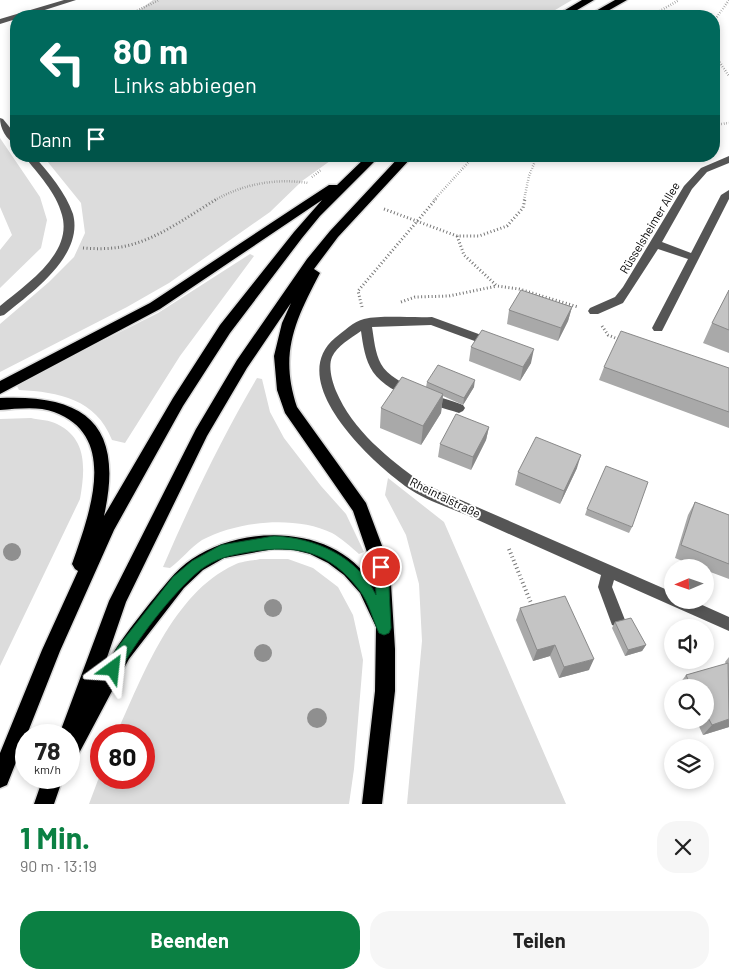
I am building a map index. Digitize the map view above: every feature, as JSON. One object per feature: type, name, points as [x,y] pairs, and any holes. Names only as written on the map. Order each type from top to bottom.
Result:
[{"type":"highway","points":[[571,10],[589,0]]},
{"type":"highway","points":[[603,10],[622,0]]},
{"type":"highway","points":[[0,778],[51,650],[107,527],[178,402],[225,329],[298,235],[316,213],[368,162]]},
{"type":"highway","points":[[73,724],[118,601],[201,433],[242,364],[282,304],[334,234],[401,162]]},
{"type":"highway","points":[[0,388],[154,306],[198,279],[280,221],[356,174]]},
{"type":"highway","points":[[334,234],[309,280],[283,340],[280,374],[283,392],[290,410],[360,508],[381,567],[385,691],[372,804]]},
{"type":"highway","points":[[0,404],[41,404],[58,407],[83,421],[95,435],[101,450],[103,480],[98,505],[88,542],[51,650]]},
{"type":"highway","points":[[80,731],[122,653],[178,582],[197,565],[221,551],[274,542],[294,543],[313,547],[334,558],[350,570],[366,588],[384,628]]},
{"type":"street","points":[[40,10],[72,0]]},
{"type":"street","points":[[0,122],[10,134]]},
{"type":"street","name":"Rüsselsheimer Allee","points":[[594,312],[619,300],[656,244],[688,188],[699,175],[704,170],[729,159]]},
{"type":"street","points":[[0,312],[40,279],[56,261],[65,246],[68,215],[48,178],[34,162]]},
{"type":"street","points":[[658,328],[726,195],[729,193]]},
{"type":"street","points":[[656,244],[695,258]]},
{"type":"street","points":[[459,408],[390,382],[376,366],[365,323],[432,321],[504,348]]},
{"type":"street","name":"Rheintalstraße","points":[[365,323],[344,337],[327,356],[325,376],[333,402],[347,424],[392,470],[417,487],[664,596]]},
{"type":"street","points":[[609,571],[605,587],[617,620]]},
{"type":"street","name":"Rheintalstraße","points":[[695,609],[729,624]]},
{"type":"path","points":[[138,10],[159,0]]},
{"type":"path","points":[[662,10],[679,0]]},
{"type":"path","points":[[720,13],[729,0]]},
{"type":"path","points":[[720,65],[729,76]]},
{"type":"path","points":[[365,323],[358,291],[416,221],[469,162]]},
{"type":"path","points":[[384,210],[457,236],[479,236],[507,226],[523,208],[535,162]]},
{"type":"path","points":[[65,246],[105,250],[123,247],[148,240],[226,194],[248,185],[288,180],[310,184]]},
{"type":"path","points":[[457,236],[464,255],[497,286]]},
{"type":"path","points":[[396,304],[415,297],[449,296],[497,286],[519,289],[594,312],[608,335],[626,342]]},
{"type":"path","points":[[507,546],[534,611]]},
{"type":"shaded area","points":[[153,0],[572,0],[555,10],[139,10]]},
{"type":"shaded area","points":[[0,138],[10,153],[10,162],[16,162],[40,197],[47,220],[41,248],[0,288],[0,250],[12,235],[0,207]]},
{"type":"shaded area","points":[[48,162],[329,162],[302,181],[270,212],[169,283],[127,307],[0,372],[0,324],[49,282],[74,257],[85,233],[81,203]]},
{"type":"shaded area","points":[[250,254],[254,256],[180,356],[125,443],[112,440],[105,426],[96,415],[74,400],[48,393],[19,390],[16,384],[158,313]]},
{"type":"shaded area","points":[[257,378],[262,379],[270,412],[284,438],[321,486],[346,514],[364,552],[359,554],[332,533],[317,527],[284,522],[266,523],[232,528],[216,534],[202,540],[170,568],[163,567],[207,471]]},
{"type":"shaded area","points":[[31,418],[54,423],[67,430],[74,438],[82,456],[82,488],[80,499],[0,666],[0,419]]},
{"type":"shaded area","points":[[388,478],[444,522],[566,804],[407,804],[422,641],[419,584],[406,535],[385,495]]},
{"type":"shaded area","points":[[260,559],[288,559],[313,568],[338,587],[353,615],[363,660],[354,769],[349,804],[89,804],[95,789],[155,789],[155,724],[121,724],[149,663],[177,616],[193,595],[212,578],[234,565]]},
{"type":"building","points":[[521,290],[572,307],[561,328],[509,310]]},
{"type":"building","points":[[729,290],[729,330],[712,323]]},
{"type":"building","points":[[482,330],[534,349],[523,367],[471,347]]},
{"type":"building","points":[[621,331],[729,368],[729,412],[604,367]]},
{"type":"building","points":[[438,365],[475,380],[464,398],[427,382]]},
{"type":"building","points":[[402,377],[443,394],[423,426],[381,408]]},
{"type":"building","points":[[456,414],[489,427],[473,457],[440,444]]},
{"type":"building","points":[[536,437],[581,455],[564,491],[518,472]]},
{"type":"building","points":[[606,466],[648,482],[632,527],[587,509]]},
{"type":"building","points":[[695,502],[729,515],[729,564],[681,545]]},
{"type":"building","points":[[565,596],[594,659],[564,667],[555,645],[537,650],[520,608]]},
{"type":"building","points":[[631,618],[646,645],[628,650],[615,622]]},
{"type":"building","points":[[728,663],[729,719],[714,724],[714,679],[688,679],[686,675],[714,669],[714,667]]},
{"type":"route","points":[[113,669],[122,653],[154,610],[178,582],[197,565],[221,551],[252,544],[274,542],[294,543],[313,547],[334,558],[350,570],[366,588],[384,628],[381,567]]}]
